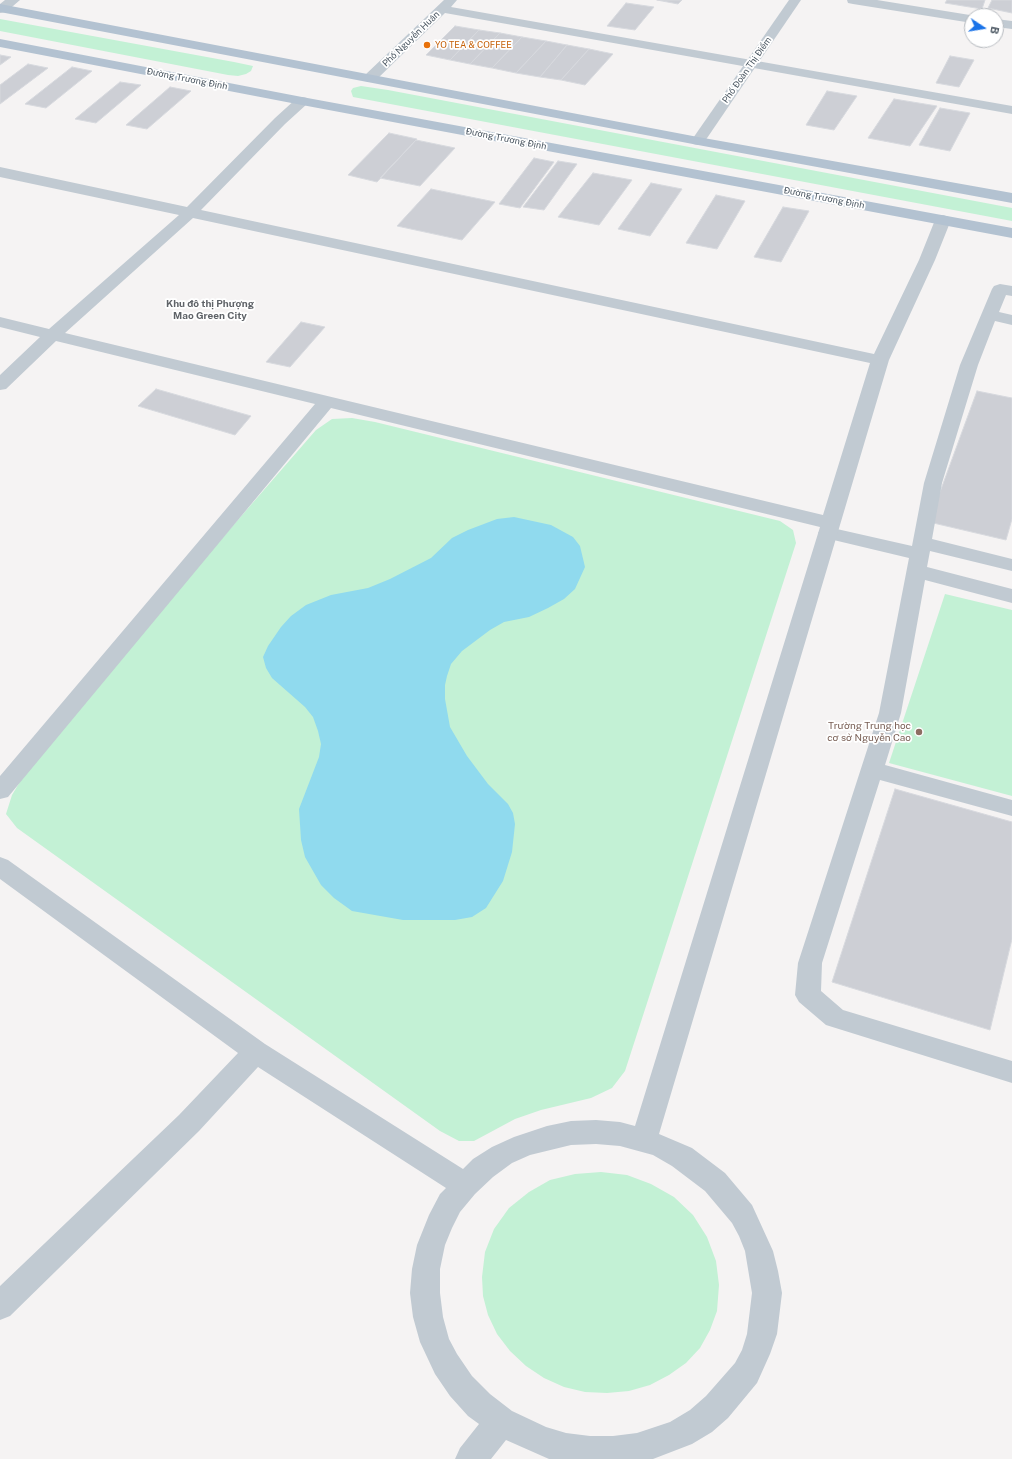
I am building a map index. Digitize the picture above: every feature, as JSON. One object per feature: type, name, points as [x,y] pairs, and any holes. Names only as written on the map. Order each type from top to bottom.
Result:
[{"type":"main road","points":[[1,8],[328,76],[370,78],[698,141],[1012,198]]},
{"type":"main road","name":"Đường Trương Định","points":[[0,43],[308,96],[1012,233]]},
{"type":"street","points":[[1,8],[14,0]]},
{"type":"street","name":"Phố Đoàn Thị Điểm","points":[[698,141],[795,0]]},
{"type":"street","points":[[853,0],[964,18]]},
{"type":"street","points":[[446,5],[751,63],[1012,110]]},
{"type":"street","name":"Phố Nguyễn Huân","points":[[370,78],[446,5]]},
{"type":"street","points":[[0,386],[53,334],[191,212],[280,121],[308,96]]},
{"type":"street","points":[[0,172],[880,360]]},
{"type":"street","points":[[644,1140],[880,360],[927,260],[943,220]]},
{"type":"street","points":[[1012,291],[1000,289],[989,315],[969,365],[933,483],[890,713],[810,963],[808,995],[835,1018],[1012,1072]]},
{"type":"street","points":[[989,315],[1012,320]]},
{"type":"street","points":[[0,322],[327,401],[829,528],[920,556],[1012,596]]},
{"type":"street","points":[[0,791],[327,401]]},
{"type":"street","points":[[920,556],[1012,565]]},
{"type":"street","points":[[872,770],[1012,808]]},
{"type":"street","points":[[0,866],[256,1052],[330,1101],[465,1185]]},
{"type":"street","points":[[0,1306],[189,1123],[256,1052]]},
{"type":"street","points":[[596,1132],[620,1134],[644,1140],[682,1157],[715,1182],[742,1214],[759,1251],[764,1272],[767,1293],[762,1334],[746,1373],[717,1408],[701,1421],[681,1433],[659,1442],[637,1448],[613,1451],[590,1451],[566,1448],[543,1442],[500,1422],[479,1405],[461,1386],[446,1364],[435,1342],[428,1317],[425,1293],[426,1269],[431,1245],[438,1224],[450,1203],[465,1185],[483,1168],[502,1155],[524,1145],[570,1133],[596,1132]]},
{"type":"street","points":[[471,1459],[500,1422]]},
{"type":"green space","points":[[0,19],[253,66],[251,71],[246,74],[238,76],[228,75],[0,31]]},
{"type":"green space","points":[[361,86],[1012,208],[1012,221],[353,97],[351,91],[353,88]]},
{"type":"green space","points":[[352,418],[375,422],[780,521],[793,530],[796,543],[625,1071],[612,1088],[591,1098],[541,1110],[515,1119],[474,1141],[459,1141],[440,1131],[17,828],[6,814],[12,795],[24,775],[157,613],[316,430],[332,419]]},
{"type":"green space","points":[[945,594],[1012,610],[1012,796],[889,763]]},
{"type":"green space","points":[[601,1172],[627,1175],[651,1184],[674,1197],[693,1215],[707,1237],[716,1261],[719,1285],[717,1311],[710,1330],[700,1348],[686,1363],[669,1375],[650,1385],[629,1391],[607,1393],[585,1392],[564,1387],[544,1378],[526,1366],[510,1351],[497,1334],[488,1315],[483,1296],[482,1277],[485,1252],[494,1229],[509,1208],[529,1192],[550,1180],[575,1174]]},
{"type":"water","points":[[514,517],[551,525],[573,537],[580,546],[585,567],[575,589],[564,599],[529,617],[504,622],[490,630],[462,651],[451,664],[447,676],[445,685],[445,699],[450,727],[467,756],[488,784],[508,804],[513,813],[515,824],[512,852],[503,881],[486,908],[472,917],[455,920],[403,920],[352,911],[334,898],[321,885],[305,857],[301,840],[299,809],[319,757],[321,744],[318,731],[313,717],[305,707],[272,678],[266,668],[263,657],[268,646],[281,627],[291,616],[306,605],[331,595],[368,588],[390,579],[431,558],[452,538],[468,530],[497,519]]},
{"type":"building","points":[[657,0],[682,0],[678,4]]},
{"type":"building","points":[[947,0],[985,0],[982,8],[945,3]]},
{"type":"building","points":[[992,0],[1012,0],[1012,13],[1004,11],[1004,8],[988,8]]},
{"type":"building","points":[[626,3],[654,7],[635,30],[607,26]]},
{"type":"building","points":[[455,26],[479,30],[450,60],[426,55]]},
{"type":"building","points":[[479,30],[500,33],[470,64],[450,60]]},
{"type":"building","points":[[500,33],[522,37],[492,68],[470,64]]},
{"type":"building","points":[[522,37],[546,41],[516,73],[492,68]]},
{"type":"building","points":[[546,41],[567,45],[540,77],[516,73]]},
{"type":"building","points":[[567,45],[589,49],[561,80],[540,77]]},
{"type":"building","points":[[589,49],[613,54],[585,85],[561,80]]},
{"type":"building","points":[[0,55],[11,57],[0,65]]},
{"type":"building","points":[[950,56],[974,60],[959,87],[936,83]]},
{"type":"building","points":[[28,64],[48,68],[0,104],[0,85]]},
{"type":"building","points":[[72,67],[92,71],[46,108],[25,104]]},
{"type":"building","points":[[120,82],[141,85],[96,123],[75,119]]},
{"type":"building","points":[[170,87],[191,91],[147,129],[126,125]]},
{"type":"building","points":[[827,91],[857,96],[834,130],[806,125]]},
{"type":"building","points":[[894,99],[937,106],[910,146],[868,138]]},
{"type":"building","points":[[940,108],[970,113],[950,151],[919,145]]},
{"type":"building","points":[[389,133],[417,139],[377,182],[348,175]]},
{"type":"building","points":[[416,140],[455,148],[420,186],[380,178]]},
{"type":"building","points":[[534,158],[554,162],[520,208],[499,204]]},
{"type":"building","points":[[558,161],[577,164],[544,210],[523,207]]},
{"type":"building","points":[[593,173],[632,180],[599,225],[558,217]]},
{"type":"building","points":[[651,183],[682,189],[650,236],[618,229]]},
{"type":"building","points":[[431,189],[495,202],[462,240],[397,226]]},
{"type":"building","points":[[716,195],[745,201],[717,249],[686,243]]},
{"type":"building","points":[[783,207],[809,211],[781,262],[754,257]]},
{"type":"building","points":[[301,322],[325,327],[290,367],[266,362]]},
{"type":"building","points":[[156,389],[251,416],[235,435],[138,406]]},
{"type":"building","points":[[977,391],[1012,398],[1012,519],[1006,540],[929,522]]},
{"type":"building","points":[[895,789],[1012,822],[1012,939],[990,1030],[832,982]]},
{"type":"place","name":"YO TEA & COFFEE","points":[[427,45]]},
{"type":"place","name":"Trường Trung học cơ sở Nguyễn Cao","points":[[919,732]]},
{"type":"district","name":"Khu đô thị Phượng Mao Green City","points":[[210,310]]}]
